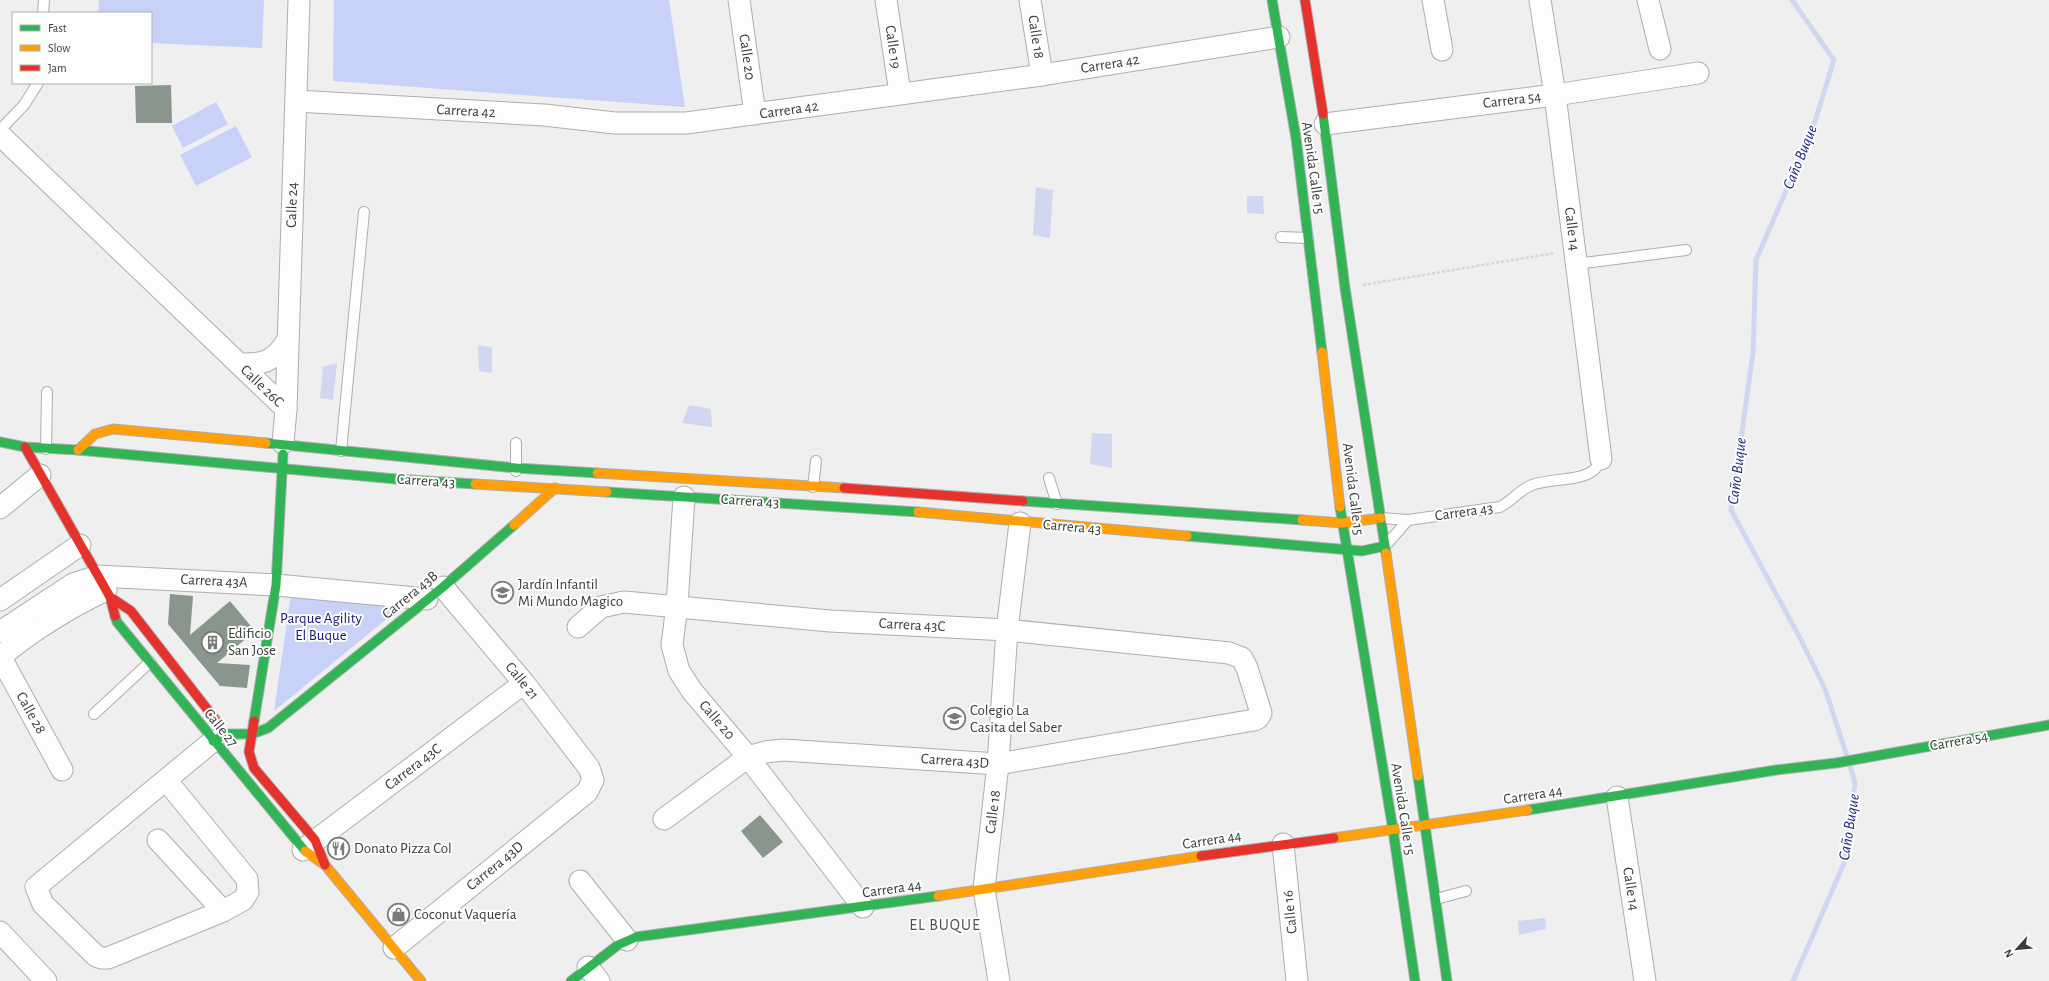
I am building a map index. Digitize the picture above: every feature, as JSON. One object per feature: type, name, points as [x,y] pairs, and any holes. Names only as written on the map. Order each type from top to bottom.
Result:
[{"type":"street","name":"Calle 24","points":[[286,409],[299,0]]},
{"type":"street","name":"Calle 20","points":[[739,0],[756,114]]},
{"type":"street","name":"Calle 19","points":[[886,0],[900,94]]},
{"type":"street","name":"Calle 18","points":[[1030,0],[1042,75]]},
{"type":"street","name":"Avenida Calle 15","points":[[1272,0],[1296,138],[1342,523],[1393,830],[1415,981]]},
{"type":"street","name":"Avenida Calle 15","points":[[1304,0],[1325,124],[1345,288],[1381,518],[1447,981]]},
{"type":"street","points":[[1433,0],[1442,50]]},
{"type":"street","name":"Calle 14","points":[[1540,0],[1555,95],[1601,459]]},
{"type":"street","points":[[1648,0],[1660,49]]},
{"type":"street","name":"Carrera 42","points":[[296,101],[544,115],[615,123],[686,123],[1042,75],[1279,37]]},
{"type":"street","name":"Carrera 54","points":[[1325,124],[1555,95],[1698,73]]},
{"type":"street","name":"Calle 26C","points":[[0,135],[286,409],[283,443],[284,469],[276,584],[249,752],[250,760]]},
{"type":"street","points":[[239,364],[254,365],[268,361],[280,352],[288,339]]},
{"type":"street","name":"Carrera 43","points":[[78,450],[95,434],[113,429],[283,443],[340,451],[516,468],[813,486],[1342,523],[1381,518]]},
{"type":"street","points":[[0,442],[25,447]]},
{"type":"street","name":"Carrera 43","points":[[25,447],[78,450],[396,480],[555,488],[811,505],[1347,550],[1362,551],[1385,546]]},
{"type":"street","name":"Calle 27","points":[[25,447],[105,588],[117,622],[150,662],[220,737],[325,866]]},
{"type":"street","points":[[0,508],[40,475]]},
{"type":"street","name":"Carrera 43B","points":[[220,737],[252,734],[268,728],[435,593],[555,488]]},
{"type":"street","name":"Calle 20","points":[[684,497],[677,605],[672,645],[679,671],[692,691],[748,756],[863,907]]},
{"type":"street","name":"Calle 18","points":[[999,981],[984,890],[998,764],[1007,630],[1020,523]]},
{"type":"street","points":[[0,600],[80,545]]},
{"type":"street","name":"Carrera 43A","points":[[6,628],[73,584],[105,588],[276,584],[435,593]]},
{"type":"street","name":"Calle 27","points":[[105,588],[131,611],[220,737]]},
{"type":"street","name":"Carrera 43A","points":[[0,656],[37,628],[105,588]]},
{"type":"street","name":"Calle 21","points":[[435,593],[524,683],[589,768],[593,780]]},
{"type":"street","name":"Carrera 43C","points":[[578,628],[601,607],[608,604],[624,602],[677,605],[830,621],[1007,630],[1229,653],[1242,658],[1247,668],[1261,713]]},
{"type":"street","name":"Calle 28","points":[[0,656],[62,770]]},
{"type":"street","name":"Carrera 43C","points":[[309,845],[524,683]]},
{"type":"street","name":"Carrera 43D","points":[[664,819],[748,756],[766,752],[782,750],[998,764],[1254,720],[1258,718],[1261,713]]},
{"type":"street","name":"Carrera 54","points":[[1870,756],[2049,725]]},
{"type":"street","points":[[166,780],[247,879],[248,892],[243,900],[223,911],[108,958],[96,956],[48,909],[41,899],[36,887],[166,780],[220,737]]},
{"type":"street","name":"Carrera 44","points":[[571,981],[594,974],[627,940],[984,890],[1283,844],[1393,830],[1617,797],[1776,770],[1836,763],[1870,756]]},
{"type":"street","name":"Calle 27","points":[[250,760],[254,768],[325,866],[421,981]]},
{"type":"street","name":"Carrera 43D","points":[[394,948],[587,792],[593,780]]},
{"type":"street","name":"Calle 14","points":[[1617,797],[1646,981]]},
{"type":"street","points":[[158,840],[223,911]]},
{"type":"street","name":"Calle 16","points":[[1283,844],[1297,981]]},
{"type":"street","points":[[580,881],[627,940]]},
{"type":"street","points":[[0,932],[46,981]]},
{"type":"lane","points":[[43,12],[44,0]]},
{"type":"lane","points":[[0,130],[24,105],[37,84]]},
{"type":"lane","points":[[340,451],[364,212]]},
{"type":"lane","points":[[1281,236],[1308,238]]},
{"type":"lane","points":[[1576,257],[1686,250]]},
{"type":"lane","points":[[46,392],[46,449]]},
{"type":"lane","points":[[515,487],[516,444]]},
{"type":"lane","name":"Carrera 43","points":[[1381,518],[1408,520],[1500,507],[1511,501],[1521,491],[1533,484],[1584,475],[1594,470],[1601,459]]},
{"type":"lane","points":[[811,505],[816,461]]},
{"type":"lane","points":[[1049,478],[1057,504]]},
{"type":"lane","points":[[1385,546],[1408,520]]},
{"type":"lane","points":[[94,714],[150,662]]},
{"type":"lane","points":[[1436,899],[1466,891]]},
{"type":"path","points":[[1345,288],[1576,257]]},
{"type":"green space","points":[[99,0],[264,0],[262,48],[152,43],[152,12],[98,12]]},
{"type":"green space","points":[[334,0],[669,0],[685,107],[333,81]]},
{"type":"green space","points":[[216,102],[228,124],[183,148],[172,126]]},
{"type":"green space","points":[[236,126],[252,157],[196,186],[180,155]]},
{"type":"green space","name":"Parque Agility El Buque","points":[[292,588],[406,603],[274,711]]},
{"type":"shaded area","points":[[1036,187],[1053,190],[1050,238],[1033,235]]},
{"type":"shaded area","points":[[1247,196],[1263,196],[1264,214],[1247,213]]},
{"type":"shaded area","points":[[478,345],[492,347],[492,373],[479,371]]},
{"type":"shaded area","points":[[337,363],[333,400],[320,398],[323,367]]},
{"type":"shaded area","points":[[689,405],[711,409],[712,427],[682,423]]},
{"type":"shaded area","points":[[1092,433],[1112,434],[1112,468],[1090,464]]},
{"type":"shaded area","points":[[1545,918],[1546,929],[1519,935],[1518,921]]},
{"type":"building","points":[[171,85],[172,123],[136,123],[135,86]]},
{"type":"building","name":"Edificio San Jose","points":[[170,594],[193,596],[190,635],[230,601],[255,631],[217,663],[250,665],[247,688],[220,686],[168,624]]},
{"type":"building","points":[[760,815],[783,842],[763,858],[741,831]]},
{"type":"waterway","name":"Caño Buque","points":[[1792,0],[1834,60],[1812,131],[1756,260],[1753,353],[1731,510],[1801,640],[1825,689],[1847,756]]},
{"type":"waterway","name":"Caño Buque","points":[[1793,981],[1845,861],[1855,783],[1850,766]]},
{"type":"traffic: fast","points":[[1272,0],[1296,138],[1322,352]]},
{"type":"traffic: fast","points":[[1323,114],[1345,288],[1386,553]]},
{"type":"traffic: fast","points":[[0,442],[25,447],[78,450],[396,479],[475,484]]},
{"type":"traffic: fast","points":[[266,443],[516,468],[597,473]]},
{"type":"traffic: fast","points":[[254,721],[276,585],[283,454]]},
{"type":"traffic: fast","points":[[607,492],[918,512]]},
{"type":"traffic: fast","points":[[1023,501],[1302,520]]},
{"type":"traffic: fast","points":[[1340,507],[1393,830],[1415,981]]},
{"type":"traffic: fast","points":[[213,741],[227,734],[252,734],[268,728],[443,587],[514,525]]},
{"type":"traffic: fast","points":[[1187,536],[1362,551],[1385,546]]},
{"type":"traffic: fast","points":[[115,616],[117,622],[305,851]]},
{"type":"traffic: fast","points":[[1528,810],[1776,770],[1836,763],[2049,725]]},
{"type":"traffic: fast","points":[[1418,776],[1447,981]]},
{"type":"traffic: fast","points":[[571,981],[618,945],[636,937],[938,896]]},
{"type":"traffic: slow","points":[[1322,352],[1340,507]]},
{"type":"traffic: slow","points":[[78,450],[95,434],[113,429],[266,443]]},
{"type":"traffic: slow","points":[[597,473],[844,488]]},
{"type":"traffic: slow","points":[[475,484],[607,492]]},
{"type":"traffic: slow","points":[[514,525],[555,488]]},
{"type":"traffic: slow","points":[[918,512],[1187,536]]},
{"type":"traffic: slow","points":[[1302,520],[1342,523],[1381,518]]},
{"type":"traffic: slow","points":[[1386,553],[1418,776]]},
{"type":"traffic: slow","points":[[1334,838],[1528,810]]},
{"type":"traffic: slow","points":[[305,851],[325,865],[421,981]]},
{"type":"traffic: slow","points":[[938,896],[1201,856]]},
{"type":"traffic: jam","points":[[1305,0],[1323,114]]},
{"type":"traffic: jam","points":[[25,447],[110,597],[115,616]]},
{"type":"traffic: jam","points":[[844,488],[1023,501]]},
{"type":"traffic: jam","points":[[110,597],[131,611],[218,723]]},
{"type":"traffic: jam","points":[[254,721],[249,752],[254,768],[315,840],[325,865]]},
{"type":"traffic: jam","points":[[1201,856],[1334,838]]},
{"type":"place","name":"Jardín Infantil Mi Mundo Magico","points":[[503,593]]},
{"type":"place","name":"Edificio San Jose","points":[[213,642]]},
{"type":"place","name":"Colegio La Casita del Saber","points":[[955,719]]},
{"type":"place","name":"Donato Pizza Col","points":[[338,848]]},
{"type":"place","name":"Coconut Vaquería","points":[[399,914]]},
{"type":"district","name":"EL BUQUE","points":[[945,925]]}]
